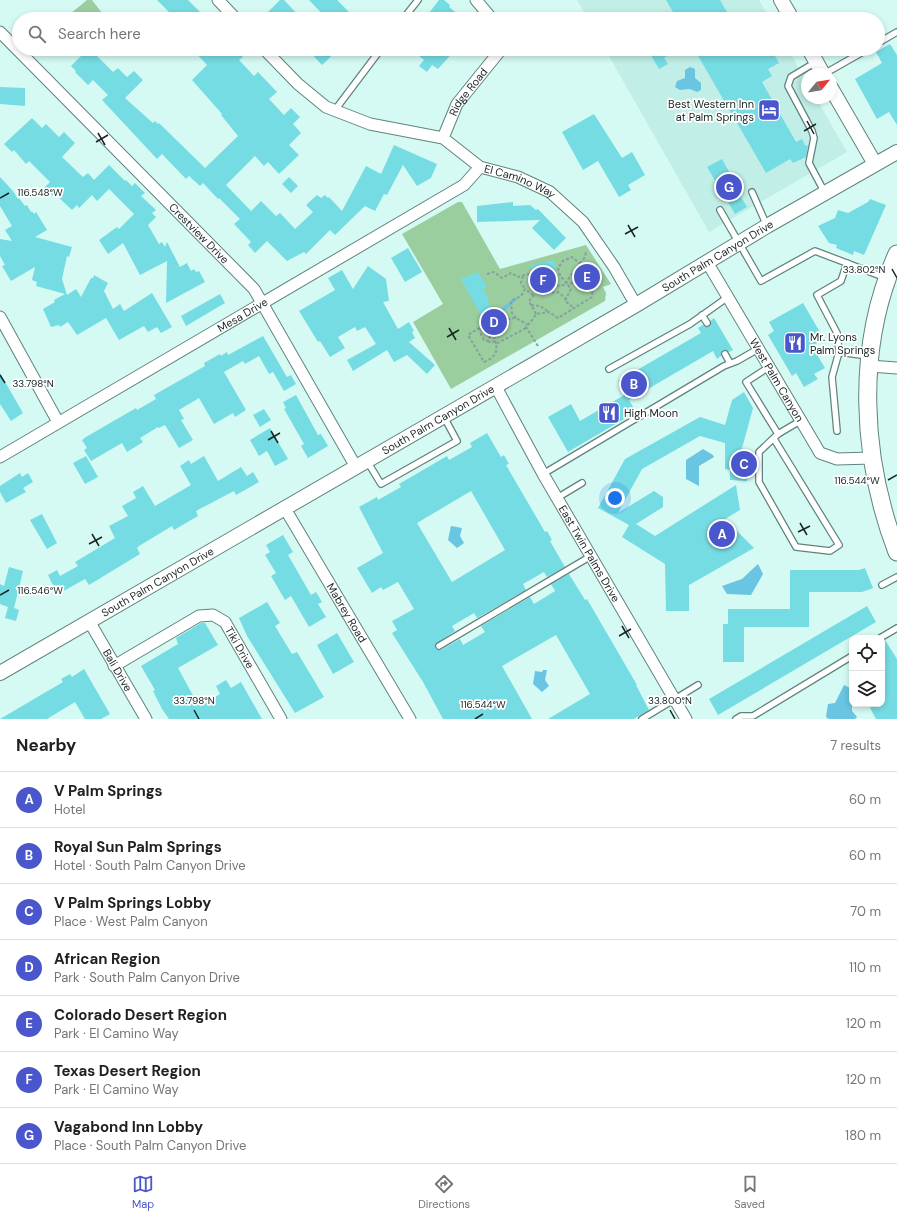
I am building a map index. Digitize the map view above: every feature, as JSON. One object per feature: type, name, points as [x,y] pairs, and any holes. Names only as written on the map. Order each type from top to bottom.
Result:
[{"type":"main road","points":[[897,254],[876,319],[870,361],[868,425],[872,458],[882,507],[897,552]]},
{"type":"street","points":[[218,0],[229,12]]},
{"type":"street","points":[[476,0],[486,12]]},
{"type":"street","points":[[780,0],[788,12]]},
{"type":"street","name":"Crestview Drive","points":[[0,32],[12,44]]},
{"type":"street","name":"Crestview Drive","points":[[24,56],[248,283],[262,303],[361,464]]},
{"type":"street","name":"El Camino Way","points":[[271,56],[298,84],[326,107],[370,124],[443,138],[480,167],[518,177],[550,192],[583,222],[614,266],[636,305]]},
{"type":"street","name":"Ridge Road","points":[[443,138],[457,104],[494,56]]},
{"type":"street","points":[[813,56],[820,68]]},
{"type":"street","points":[[837,98],[875,164],[897,164]]},
{"type":"street","name":"South Palm Canyon Drive","points":[[0,673],[284,507],[496,387],[636,305],[739,242],[897,152]]},
{"type":"street","name":"Mesa Drive","points":[[0,457],[464,185],[480,167]]},
{"type":"street","name":"West Palm Canyon","points":[[707,262],[820,453],[837,459],[872,458]]},
{"type":"street","points":[[0,317],[58,422]]},
{"type":"street","points":[[870,361],[897,368]]},
{"type":"street","name":"East Twin Palms Drive","points":[[496,387],[543,474],[686,719]]},
{"type":"street","name":"Mabrey Road","points":[[284,507],[410,719]]},
{"type":"street","name":"Tiki Drive","points":[[114,666],[199,616],[213,615],[225,622],[281,719]]},
{"type":"street","name":"Bali Drive","points":[[89,621],[146,719]]},
{"type":"lane","points":[[409,12],[418,0]]},
{"type":"lane","points":[[885,39],[897,32]]},
{"type":"lane","points":[[335,110],[376,56]]},
{"type":"lane","points":[[834,68],[855,56]]},
{"type":"lane","points":[[816,62],[791,77],[788,86],[812,131],[813,142],[809,163],[825,193]]},
{"type":"lane","points":[[752,192],[767,226]]},
{"type":"lane","points":[[720,210],[761,281],[815,251],[888,279]]},
{"type":"lane","points":[[837,431],[832,377],[839,352],[837,333],[817,295],[841,281],[847,263]]},
{"type":"lane","points":[[609,369],[690,324],[728,297]]},
{"type":"lane","points":[[702,315],[707,323]]},
{"type":"lane","points":[[543,474],[730,363],[737,361],[758,349]]},
{"type":"lane","points":[[839,352],[870,361]]},
{"type":"lane","points":[[725,354],[730,363]]},
{"type":"lane","points":[[769,367],[746,382],[776,437],[839,545],[830,551],[796,547],[759,482],[759,452],[776,437],[800,421]]},
{"type":"lane","points":[[361,464],[381,484],[457,441],[444,417]]},
{"type":"lane","points":[[557,498],[582,483]]},
{"type":"lane","points":[[439,646],[591,556]]},
{"type":"lane","points":[[882,585],[897,577]]},
{"type":"lane","points":[[885,635],[897,628]]},
{"type":"lane","points":[[736,719],[741,716],[753,716],[849,658]]},
{"type":"lane","points":[[642,719],[698,685]]},
{"type":"path","points":[[567,283],[586,252]]},
{"type":"path","points":[[566,299],[571,290],[560,275],[558,268],[563,261],[572,257],[584,268]]},
{"type":"path","points":[[532,305],[540,306],[558,318],[592,297],[593,285],[598,281],[598,274],[592,267],[584,268]]},
{"type":"path","points":[[581,279],[581,271],[584,268]]},
{"type":"path","points":[[487,274],[494,272],[502,278],[511,273],[518,277],[532,273]]},
{"type":"path","points":[[536,314],[529,301],[551,277],[560,275]]},
{"type":"path","points":[[523,276],[521,284],[525,290],[534,296]]},
{"type":"path","points":[[547,283],[556,286],[567,283],[575,284],[581,279]]},
{"type":"path","points":[[581,279],[593,285]]},
{"type":"path","points":[[554,292],[556,286]]},
{"type":"path","points":[[525,290],[521,296],[511,301],[512,313],[527,326],[545,357]]},
{"type":"path","points":[[537,292],[548,294],[558,292],[566,299],[568,305],[574,308]]},
{"type":"path","points":[[496,344],[527,326],[536,314],[549,312]]},
{"type":"path","points":[[493,330],[497,349],[492,358],[484,362],[468,335],[485,326],[493,330],[500,328],[508,318],[516,318]]},
{"type":"path","points":[[481,328],[481,335],[484,340],[492,342],[495,341]]},
{"type":"path","points":[[488,341],[493,330]]},
{"type":"shaded area","points":[[577,0],[759,0],[766,12],[584,12]]},
{"type":"shaded area","points":[[609,56],[792,56],[801,72],[801,104],[819,104],[847,152],[709,232]]},
{"type":"green space","points":[[87,0],[92,0],[101,12],[72,12]]},
{"type":"green space","points":[[458,202],[462,202],[500,269],[586,245],[611,284],[603,287],[606,293],[605,301],[451,389],[413,322],[443,304],[402,234]]},
{"type":"water","points":[[690,67],[695,69],[695,78],[701,83],[701,90],[697,92],[690,89],[680,90],[675,87],[677,81],[685,78],[685,70]]},
{"type":"water","points":[[703,449],[714,457],[699,466],[699,486],[686,479],[686,460]]},
{"type":"water","points":[[451,526],[462,528],[460,536],[464,543],[457,548],[448,540]]},
{"type":"water","points":[[758,564],[763,574],[751,595],[727,594],[722,586],[742,579]]},
{"type":"water","points":[[543,670],[547,670],[545,680],[549,686],[542,692],[533,684],[535,671],[542,672]]},
{"type":"water","points":[[844,685],[849,688],[849,707],[852,707],[852,711],[857,717],[855,719],[829,719],[826,717],[828,704],[835,703]]},
{"type":"building","points":[[157,0],[188,0],[200,12],[169,12]]},
{"type":"building","points":[[280,0],[284,0],[295,12],[268,12]]},
{"type":"building","points":[[309,0],[337,0],[349,12],[320,12]]},
{"type":"building","points":[[439,0],[444,0],[455,12],[430,12]]},
{"type":"building","points":[[666,0],[720,0],[727,12],[673,12]]},
{"type":"building","points":[[890,44],[897,55],[897,125],[889,112],[877,119],[855,79],[882,63],[878,56],[885,56],[885,47]]},
{"type":"building","points":[[81,56],[97,56],[113,72],[118,68],[127,77],[134,71],[143,80],[125,98],[153,123],[155,121],[158,124],[159,123],[205,168],[238,136],[221,115],[222,114],[192,80],[207,65],[199,56],[242,56],[243,57],[239,60],[254,76],[258,72],[277,92],[269,99],[284,115],[291,108],[300,117],[293,124],[301,133],[289,145],[299,155],[279,174],[268,162],[264,166],[255,156],[226,185],[251,211],[261,201],[276,216],[280,213],[295,229],[313,212],[306,205],[317,195],[321,198],[325,195],[328,198],[329,197],[342,211],[366,166],[381,174],[394,145],[437,164],[431,178],[417,186],[403,165],[387,195],[384,194],[375,211],[365,206],[335,235],[330,230],[306,254],[304,252],[287,261],[267,241],[255,253],[248,245],[251,242],[234,224],[240,219],[203,183],[200,186],[189,176],[186,179],[162,154],[157,159],[102,100],[108,95],[93,80],[88,85],[71,66]]},
{"type":"building","points":[[314,56],[332,56],[322,65]]},
{"type":"building","points":[[419,56],[450,56],[438,69],[432,65],[427,72],[419,66],[424,60]]},
{"type":"building","points":[[651,56],[667,56],[664,58],[668,64],[659,69]]},
{"type":"building","points":[[698,56],[775,56],[779,63],[768,69],[772,76],[762,82],[796,142],[802,139],[805,145],[808,146],[806,157],[793,163],[790,159],[766,173]]},
{"type":"building","points":[[0,87],[25,88],[25,106],[0,104]]},
{"type":"building","points":[[594,114],[622,158],[632,152],[645,175],[628,185],[631,190],[619,197],[598,161],[583,170],[562,132]]},
{"type":"building","points":[[32,118],[42,128],[46,124],[59,137],[64,132],[75,143],[62,157],[83,177],[88,173],[94,180],[109,165],[132,186],[135,183],[145,193],[141,196],[156,210],[152,213],[156,217],[148,225],[159,244],[162,242],[165,247],[167,242],[180,267],[187,263],[191,271],[194,269],[196,272],[199,271],[205,282],[166,303],[167,261],[140,275],[123,243],[108,254],[99,240],[117,227],[119,229],[134,214],[109,189],[97,201],[92,195],[79,208],[77,205],[72,210],[55,194],[53,196],[44,188],[50,182],[29,161],[26,164],[14,150],[12,152],[4,144]]},
{"type":"building","points":[[722,159],[732,177],[735,176],[742,189],[738,192],[747,207],[735,214],[726,199],[722,201],[714,188],[718,186],[707,167]]},
{"type":"building","points":[[0,177],[18,199],[19,198],[25,206],[27,205],[31,212],[32,211],[34,214],[36,212],[47,230],[35,237],[72,247],[69,257],[67,256],[62,279],[67,295],[76,289],[81,297],[94,275],[108,283],[104,291],[113,309],[120,304],[124,311],[152,293],[172,327],[161,333],[157,327],[148,332],[144,326],[119,340],[106,318],[77,335],[68,322],[60,327],[59,325],[51,327],[43,309],[55,302],[54,300],[65,294],[36,286],[37,282],[32,280],[35,267],[11,281],[2,266],[5,265],[0,256],[0,239],[12,241],[5,230],[12,226],[0,206]]},
{"type":"building","points":[[289,177],[298,186],[291,193],[282,184]]},
{"type":"building","points":[[870,199],[886,205],[864,255],[854,251],[853,255],[836,248],[837,245],[829,243],[818,226],[835,218],[838,210],[848,213],[868,202]]},
{"type":"building","points":[[513,202],[513,206],[530,205],[536,210],[538,209],[566,238],[554,250],[532,228],[540,220],[477,222],[477,206]]},
{"type":"building","points":[[408,248],[422,272],[405,282],[391,258]]},
{"type":"building","points":[[554,260],[556,270],[533,276],[530,265]]},
{"type":"building","points":[[368,266],[386,279],[389,301],[383,302],[398,329],[409,322],[414,331],[412,332],[415,338],[409,342],[435,365],[427,374],[407,355],[394,362],[387,350],[353,371],[347,360],[376,344],[365,327],[357,331],[355,327],[338,337],[345,348],[330,357],[320,341],[318,342],[299,311],[335,290],[328,278],[342,270],[353,289]]},
{"type":"building","points":[[478,272],[487,287],[483,289],[495,314],[484,321],[461,279]]},
{"type":"building","points":[[220,294],[225,303],[186,326],[181,316]]},
{"type":"building","name":"Mr. Lyons Palm Springs","points":[[803,303],[824,339],[812,346],[825,368],[814,374],[818,379],[804,387],[796,373],[792,376],[768,335],[774,331],[769,322]]},
{"type":"building","points":[[714,318],[733,350],[729,352],[723,351],[721,356],[717,359],[713,351],[629,400],[636,412],[568,452],[548,417],[571,404],[580,421],[626,394],[618,381],[701,333],[698,328],[703,325],[709,327],[711,325],[710,321]]},
{"type":"building","points":[[263,336],[287,377],[291,375],[296,384],[284,391],[273,372],[269,374],[259,356],[245,364],[243,361],[224,372],[246,410],[235,417],[233,413],[214,424],[199,398],[179,410],[184,419],[181,420],[193,440],[179,448],[165,425],[159,428],[158,427],[140,438],[143,442],[127,452],[122,443],[91,461],[84,450],[87,448],[82,440],[86,437],[136,408],[137,410],[156,399],[154,395],[205,366],[204,363],[220,354],[221,356],[227,352],[228,355]]},
{"type":"building","points":[[0,373],[23,413],[11,421],[0,404]]},
{"type":"building","points":[[744,392],[753,408],[741,452],[747,451],[747,459],[755,458],[755,469],[747,470],[747,481],[730,480],[730,470],[725,469],[725,443],[700,436],[642,469],[618,513],[654,491],[663,497],[663,507],[636,524],[655,536],[736,485],[740,510],[725,519],[754,548],[689,585],[689,611],[666,611],[665,564],[622,537],[629,525],[598,508],[625,459],[700,417],[725,425],[732,400]]},
{"type":"building","points":[[296,395],[318,435],[321,434],[328,446],[308,458],[301,446],[304,444],[284,409],[286,408],[283,402]]},
{"type":"building","points":[[264,409],[271,420],[260,427],[253,415]]},
{"type":"building","points":[[270,428],[288,459],[275,466],[267,451],[259,456],[250,440]]},
{"type":"building","points":[[487,433],[501,457],[504,455],[509,464],[506,465],[545,532],[547,531],[552,540],[550,541],[565,567],[547,577],[544,572],[523,584],[526,590],[477,618],[474,613],[452,626],[455,631],[437,643],[435,648],[441,650],[460,639],[463,645],[485,632],[481,626],[530,597],[534,604],[555,591],[551,584],[569,574],[585,600],[587,599],[637,685],[649,710],[634,719],[548,719],[590,694],[556,635],[502,666],[532,719],[443,719],[423,682],[392,633],[397,630],[392,621],[414,609],[398,582],[383,590],[381,587],[372,593],[357,568],[383,553],[359,507],[377,497],[378,500],[401,487],[399,484],[447,456],[449,460],[472,447],[470,443]],"holes":[[[471,491],[505,550],[452,582],[417,523]]]},
{"type":"building","points":[[86,456],[98,477],[85,484],[73,463]]},
{"type":"building","points":[[204,456],[218,481],[241,467],[247,476],[253,472],[259,482],[236,495],[234,491],[196,511],[198,516],[174,530],[172,526],[139,546],[137,548],[140,554],[89,585],[85,579],[60,593],[58,591],[56,592],[48,575],[57,570],[60,576],[78,566],[75,562],[115,538],[109,526],[128,516],[122,506],[136,498],[133,492],[143,486],[155,506],[191,485],[180,466],[189,460],[191,464]]},
{"type":"building","points":[[20,473],[22,477],[28,473],[33,482],[23,488],[26,492],[6,503],[0,492],[0,486]]},
{"type":"building","points":[[42,514],[57,543],[47,549],[30,520]]},
{"type":"building","points":[[283,535],[293,552],[288,555],[311,595],[316,592],[322,602],[318,604],[326,617],[309,627],[291,596],[285,600],[271,576],[276,573],[265,555],[270,552],[266,545]]},
{"type":"building","points":[[9,567],[23,571],[14,608],[19,610],[16,621],[5,618],[8,607],[0,604],[0,584],[4,586]]},
{"type":"building","points":[[865,568],[873,588],[862,592],[809,592],[809,627],[744,627],[744,662],[723,662],[723,624],[728,624],[728,609],[790,609],[790,570],[859,570]]},
{"type":"building","points":[[267,602],[280,623],[275,626],[292,654],[297,652],[324,697],[295,713],[247,636],[239,618]]},
{"type":"building","points":[[867,606],[876,622],[854,635],[849,635],[849,638],[718,715],[709,699]]},
{"type":"building","points":[[201,623],[205,623],[218,645],[178,668],[196,701],[201,706],[220,694],[216,686],[226,680],[231,688],[241,682],[262,719],[169,719],[162,709],[153,691],[155,690],[141,666],[178,644],[176,638]]},
{"type":"building","points":[[337,633],[354,662],[333,674],[317,645]]},
{"type":"building","points":[[885,640],[897,659],[897,719],[876,719],[870,707],[885,707]]},
{"type":"building","points":[[84,669],[110,714],[101,719],[85,719],[75,702],[47,719],[0,719],[63,682],[61,679],[70,674],[72,677]]},
{"type":"waterway","points":[[503,310],[515,299]]},
{"type":"place","name":"Best Western Inn at Palm Springs","points":[[769,110]]},
{"type":"place","name":"Vagabond Inn Lobby","points":[[729,187]]},
{"type":"place","name":"Colorado Desert Region","points":[[587,277]]},
{"type":"place","name":"Texas Desert Region","points":[[543,280]]},
{"type":"place","name":"African Region","points":[[494,322]]},
{"type":"place","name":"Mr. Lyons Palm Springs","points":[[795,343]]},
{"type":"place","name":"Royal Sun Palm Springs","points":[[634,384]]},
{"type":"place","name":"High Moon","points":[[609,413]]},
{"type":"place","name":"V Palm Springs Lobby","points":[[744,464]]},
{"type":"place","name":"V Palm Springs","points":[[722,534]]}]
